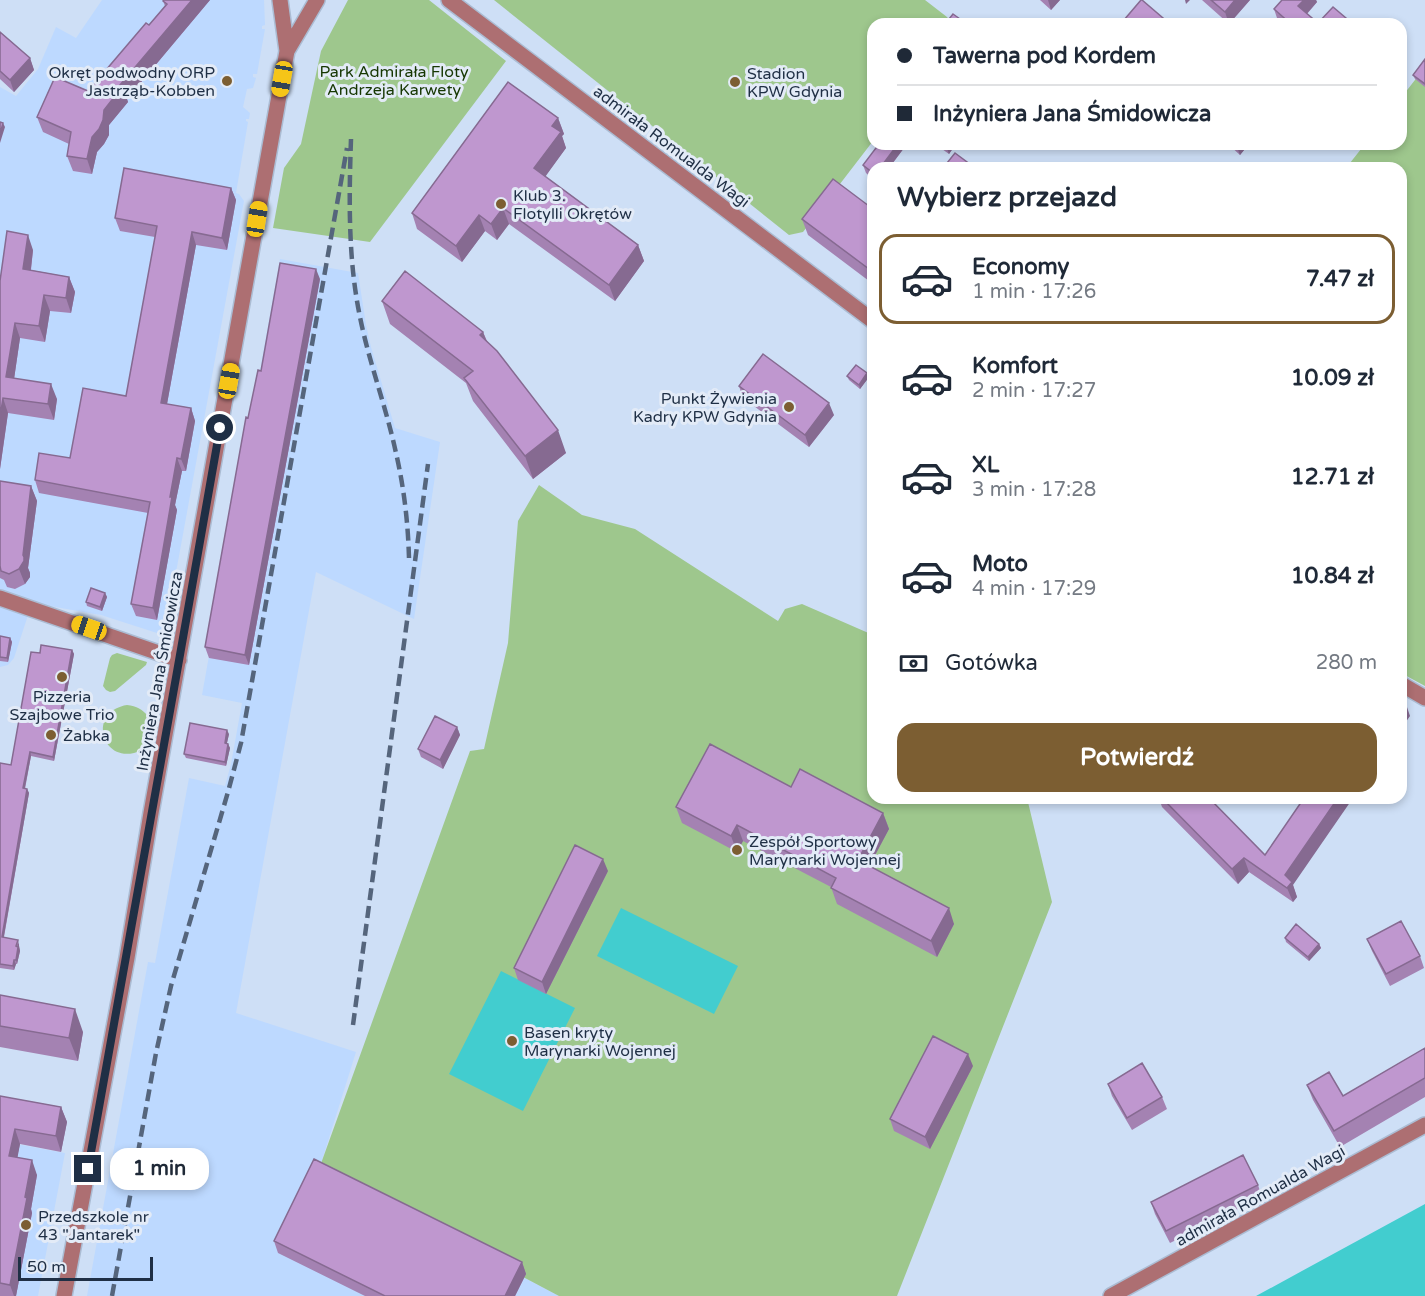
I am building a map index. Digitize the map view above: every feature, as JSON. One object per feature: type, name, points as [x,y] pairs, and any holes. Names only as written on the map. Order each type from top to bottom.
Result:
[{"type":"street","name":"Inżyniera Jana Śmidowicza","points":[[64,1296],[127,958],[287,51],[280,0]]},
{"type":"street","name":"Inżyniera Jana Śmidowicza","points":[[287,51],[317,0]]},
{"type":"street","name":"admirała Romualda Wagi","points":[[449,0],[867,316]]},
{"type":"street","points":[[0,598],[179,660]]},
{"type":"street","points":[[1407,688],[1425,698]]},
{"type":"street","name":"admirała Romualda Wagi","points":[[1112,1296],[1425,1125]]},
{"type":"shaded area","points":[[102,0],[264,0],[265,25],[262,29],[265,29],[257,74],[253,74],[256,78],[253,88],[247,89],[243,107],[250,113],[249,119],[246,119],[248,122],[236,193],[244,201],[166,627],[157,633],[101,615],[32,603],[14,658],[8,665],[0,667],[0,87],[16,96],[38,69],[56,27],[76,38]]},
{"type":"shaded area","points":[[280,259],[358,273],[371,347],[395,428],[440,442],[414,619],[316,572],[236,1013],[356,1052],[319,1170],[559,1296],[87,1296],[148,962],[155,963],[189,778],[225,786],[231,764],[242,703],[202,695]]},
{"type":"shaded area","points":[[621,908],[738,966],[714,1014],[597,956]]},
{"type":"shaded area","name":"Basen kryty Marynarki Wojennej","points":[[501,971],[575,1008],[523,1111],[449,1074]]},
{"type":"shaded area","name":"Przedszkole nr 43 \"Jantarek\"","points":[[0,1141],[65,1153],[38,1296],[0,1296]]},
{"type":"shaded area","points":[[1425,1204],[1425,1296],[1256,1296]]},
{"type":"green space","name":"Park Admirała Floty Andrzeja Karwety","points":[[348,0],[429,0],[506,61],[370,242],[273,228],[284,168],[301,144],[321,51]]},
{"type":"green space","name":"Stadion KPW Gdynia","points":[[494,0],[925,0],[947,17],[867,18],[867,149],[803,232],[789,235]]},
{"type":"green space","points":[[1425,67],[1425,686],[1407,676],[1407,162],[1351,162],[1360,150],[1407,150],[1407,90]]},
{"type":"green space","name":"Zespół Sportowy Marynarki Wojennej","points":[[539,485],[582,515],[635,529],[778,621],[785,609],[802,604],[867,632],[867,804],[1028,804],[1052,902],[897,1296],[559,1296],[319,1169],[470,751],[484,749],[508,643],[518,521]]},
{"type":"green space","points":[[117,653],[147,662],[115,691],[110,692],[103,686],[110,658]]},
{"type":"green space","points":[[127,705],[139,708],[149,717],[142,750],[128,754],[117,752],[109,746],[104,737],[103,727],[106,718],[114,710]]},
{"type":"building","points":[[164,0],[192,0],[120,85],[122,87],[104,110],[99,129],[92,137],[87,159],[67,156],[71,132],[37,117],[55,77],[88,91],[146,23],[149,25],[167,4]]},
{"type":"building","points":[[1142,0],[1163,18],[1126,18]]},
{"type":"building","points":[[1211,0],[1235,0],[1225,12]]},
{"type":"building","points":[[1282,0],[1304,0],[1298,6],[1312,18],[1284,18],[1274,9]]},
{"type":"building","points":[[1333,7],[1346,18],[1323,18]]},
{"type":"building","points":[[0,32],[30,58],[10,80],[0,71]]},
{"type":"building","points":[[1425,59],[1425,84],[1413,75]]},
{"type":"building","name":"Klub 3. Flotylli Okrętów","points":[[508,82],[558,118],[552,126],[561,132],[534,168],[638,245],[609,285],[503,208],[491,224],[479,215],[456,246],[412,213]]},
{"type":"building","points":[[874,150],[894,150],[884,162],[867,162],[867,168],[863,165]]},
{"type":"building","points":[[955,153],[967,162],[948,162]]},
{"type":"building","points":[[124,168],[231,188],[222,238],[192,232],[161,403],[191,408],[181,459],[177,458],[153,608],[131,604],[150,502],[35,480],[39,453],[70,458],[83,388],[126,396],[157,226],[115,218]]},
{"type":"building","points":[[833,179],[867,204],[867,268],[802,219]]},
{"type":"building","points":[[7,231],[28,235],[23,269],[69,277],[66,298],[44,295],[39,326],[15,323],[6,377],[51,384],[48,404],[3,398],[0,417],[0,281]]},
{"type":"building","points":[[280,263],[316,269],[245,655],[205,647],[246,417],[248,418],[258,370],[261,371]]},
{"type":"building","points":[[405,271],[483,332],[480,335],[497,351],[558,430],[525,456],[464,378],[473,371],[382,301]]},
{"type":"building","name":"Punkt Żywienia Kadry KPW Gdynia","points":[[763,354],[829,403],[805,435],[739,386]]},
{"type":"building","points":[[856,365],[867,373],[859,385],[847,376]]},
{"type":"building","points":[[0,481],[31,486],[24,561],[19,569],[9,574],[1,571],[0,566]]},
{"type":"building","points":[[91,588],[105,593],[100,607],[86,602]]},
{"type":"building","points":[[0,636],[10,638],[7,658],[0,657]]},
{"type":"building","points":[[41,645],[72,650],[53,757],[30,752],[23,788],[27,789],[2,937],[18,940],[16,960],[13,966],[0,964],[0,763],[11,765],[31,652],[40,653]]},
{"type":"building","points":[[435,716],[457,727],[440,760],[418,749]]},
{"type":"building","points":[[190,723],[227,730],[225,743],[228,744],[225,762],[184,754]]},
{"type":"building","points":[[710,744],[791,787],[800,769],[883,813],[858,860],[949,908],[931,941],[831,888],[836,878],[737,825],[731,836],[676,807]]},
{"type":"building","points":[[1168,804],[1215,804],[1265,855],[1300,804],[1334,804],[1285,875],[1292,882],[1287,888],[1244,858],[1232,869]]},
{"type":"building","points":[[575,845],[603,859],[542,982],[514,968]]},
{"type":"building","points":[[1401,921],[1420,956],[1386,974],[1367,939]]},
{"type":"building","points":[[1296,924],[1319,944],[1308,957],[1285,938]]},
{"type":"building","points":[[0,995],[75,1009],[69,1038],[0,1026]]},
{"type":"building","points":[[933,1036],[968,1054],[925,1137],[890,1119]]},
{"type":"building","points":[[1425,1048],[1425,1078],[1334,1131],[1307,1085],[1329,1072],[1343,1096]]},
{"type":"building","points":[[1142,1063],[1162,1097],[1127,1118],[1108,1084]]},
{"type":"building","points":[[0,1096],[61,1107],[56,1136],[15,1129],[9,1156],[32,1160],[10,1285],[0,1283]]},
{"type":"building","points":[[1243,1155],[1258,1185],[1166,1231],[1151,1202]]},
{"type":"building","points":[[314,1159],[522,1262],[505,1296],[385,1296],[274,1241]]},
{"type":"railway","points":[[351,139],[350,226],[355,291],[399,466],[408,531],[409,558]]},
{"type":"railway","points":[[112,1296],[156,1053],[171,986],[241,743],[347,148]]},
{"type":"railway","points":[[353,1025],[428,464]]},
{"type":"place","name":"Okręt podwodny ORP Jastrząb-Kobben","points":[[227,81]]},
{"type":"place","name":"Stadion KPW Gdynia","points":[[735,82]]},
{"type":"place","name":"Klub 3. Flotylli Okrętów","points":[[501,204]]},
{"type":"place","name":"Punkt Żywienia Kadry KPW Gdynia","points":[[789,407]]},
{"type":"place","name":"Pizzeria Szajbowe Trio","points":[[62,677]]},
{"type":"place","name":"Żabka","points":[[51,735]]},
{"type":"place","name":"Zespół Sportowy Marynarki Wojennej","points":[[737,850]]},
{"type":"place","name":"Basen kryty Marynarki Wojennej","points":[[512,1041]]},
{"type":"place","name":"Przedszkole nr 43 \"Jantarek\"","points":[[26,1225]]},
{"type":"route","points":[[88,1169],[220,428]]}]
